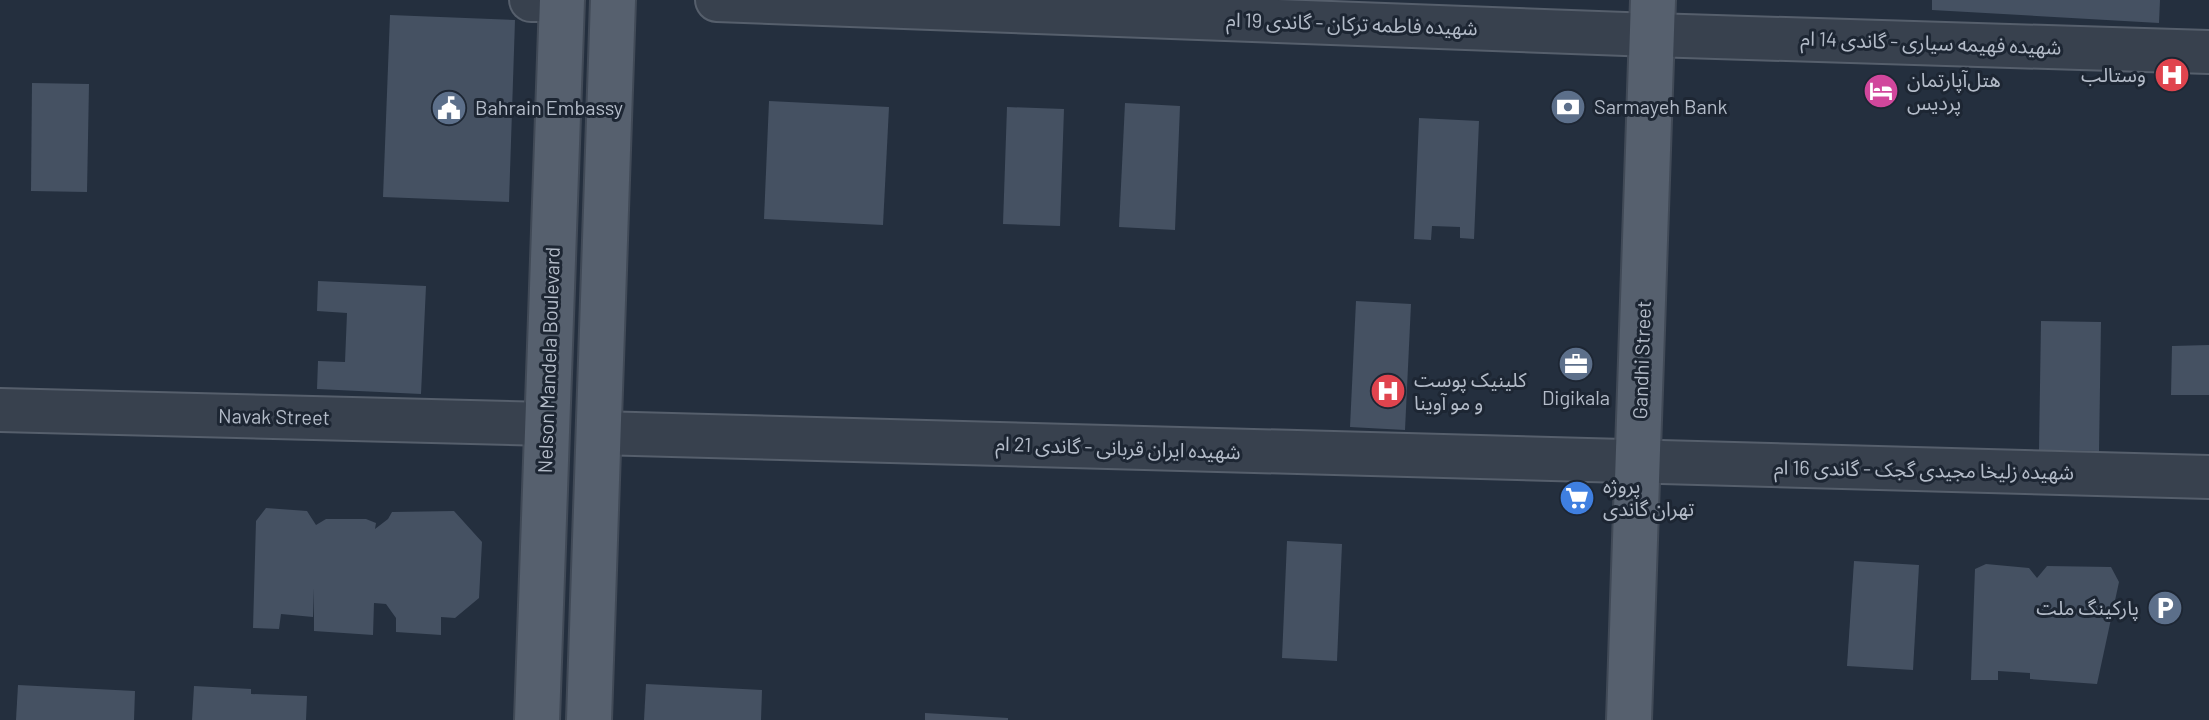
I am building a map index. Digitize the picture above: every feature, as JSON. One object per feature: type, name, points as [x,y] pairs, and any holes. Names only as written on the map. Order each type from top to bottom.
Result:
[{"type":"main road","name":"Nelson Mandela Boulevard","points":[[537,720],[562,0]]},
{"type":"main road","points":[[589,720],[613,0]]},
{"type":"main road","name":"Gandhi Street","points":[[1629,720],[1653,17]]},
{"type":"street","points":[[531,0],[562,0]]},
{"type":"street","name":"شهیده فاطمه ترکان - گاندی 19 ام","points":[[717,0],[1653,17]]},
{"type":"street","name":"شهیده فهیمه سیاری - گاندی 14 ام","points":[[1653,17],[2209,52]]},
{"type":"street","name":"Navak Street","points":[[0,410],[547,424]]},
{"type":"street","name":"شهیده ایران قربانی - گاندی 21 ام","points":[[598,433],[1638,462]]},
{"type":"street","name":"شهیده زلیخا مجیدی گجک - گاندی 16 ام","points":[[1638,462],[2209,477]]},
{"type":"building","points":[[1932,0],[2160,0],[2159,23],[1932,10]]},
{"type":"building","name":"Bahrain Embassy","points":[[390,15],[515,20],[509,202],[383,197]]},
{"type":"building","points":[[32,83],[89,84],[87,192],[31,191]]},
{"type":"building","points":[[769,101],[889,107],[883,225],[764,219]]},
{"type":"building","points":[[1125,103],[1180,106],[1175,230],[1119,227]]},
{"type":"building","points":[[1007,107],[1064,109],[1060,226],[1003,224]]},
{"type":"building","points":[[1419,118],[1479,121],[1474,239],[1460,238],[1460,227],[1432,226],[1431,240],[1414,239]]},
{"type":"building","points":[[318,281],[426,286],[421,394],[317,389],[318,361],[345,362],[347,313],[317,311]]},
{"type":"building","points":[[1356,301],[1411,304],[1405,430],[1350,427]]},
{"type":"building","points":[[2041,321],[2101,322],[2099,451],[2039,450]]},
{"type":"building","points":[[2209,345],[2209,395],[2171,395],[2172,346]]},
{"type":"building","points":[[266,508],[307,511],[316,525],[326,519],[366,519],[376,523],[375,529],[392,512],[454,511],[482,542],[479,598],[455,618],[441,617],[441,635],[396,632],[396,618],[386,604],[374,603],[373,635],[314,631],[314,588],[313,617],[281,614],[279,629],[253,628],[256,521]]},
{"type":"building","points":[[1287,541],[1342,544],[1337,661],[1282,658]]},
{"type":"building","points":[[1854,561],[1919,565],[1913,670],[1847,666]]},
{"type":"building","points":[[1986,564],[2029,568],[2037,578],[2047,566],[2111,567],[2119,582],[2097,684],[2030,679],[2030,673],[1998,671],[1998,680],[1971,680],[1975,569]]},
{"type":"building","points":[[646,684],[762,690],[761,720],[644,720]]},
{"type":"building","points":[[18,685],[135,691],[134,720],[16,720]]},
{"type":"building","points":[[194,686],[251,689],[251,694],[307,696],[306,720],[192,720]]},
{"type":"building","points":[[925,713],[1008,718],[1008,720],[925,720]]},
{"type":"place","name":"وستالب","points":[[2172,75]]},
{"type":"place","name":"هتل‌آپارتمان پردیس","points":[[1881,91]]},
{"type":"place","name":"Sarmayeh Bank","points":[[1568,107]]},
{"type":"place","name":"Bahrain Embassy","points":[[449,108]]},
{"type":"place","name":"Digikala","points":[[1576,364]]},
{"type":"place","name":"کلینیک پوست و مو آوینا","points":[[1388,391]]},
{"type":"place","name":"پروژه تهران گاندی","points":[[1577,498]]},
{"type":"place","name":"پارکینگ ملت","points":[[2165,608]]}]
